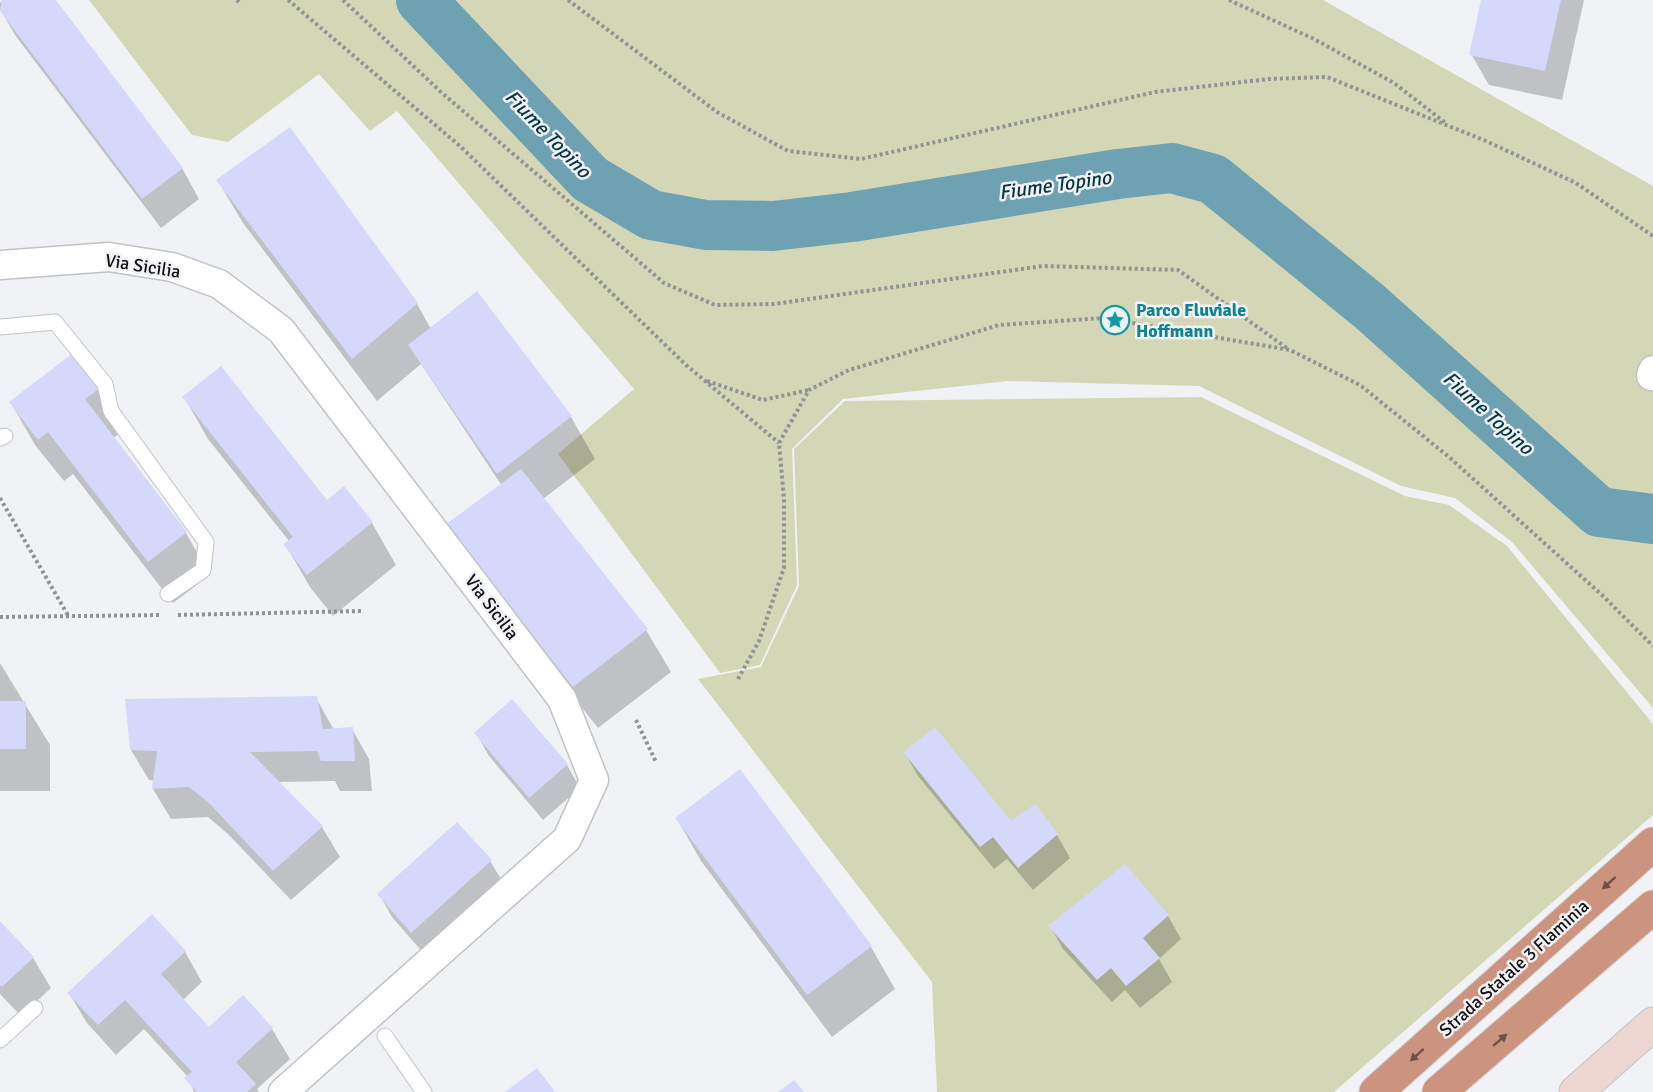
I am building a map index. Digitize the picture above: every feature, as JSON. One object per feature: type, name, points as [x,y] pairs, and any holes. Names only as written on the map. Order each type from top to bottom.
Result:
[{"type":"highway","name":"Strada Statale 3 Flaminia","points":[[1376,1092],[1653,844]]},
{"type":"highway","points":[[1440,1092],[1653,907]]},
{"type":"main road","points":[[1576,1092],[1653,1024]]},
{"type":"street","name":"Via Sicilia","points":[[0,265],[109,257],[172,267],[219,284],[281,330],[562,699],[594,780],[567,839],[283,1092]]},
{"type":"lane","points":[[0,327],[55,322],[105,384],[111,411],[207,542],[203,570],[168,594]]},
{"type":"lane","points":[[0,1040],[35,1008]]},
{"type":"lane","points":[[386,1036],[424,1092]]},
{"type":"path","points":[[288,0],[461,147],[705,380],[779,443]]},
{"type":"path","points":[[343,0],[442,93],[664,283],[715,305],[774,304],[1043,266],[1178,270],[1243,314],[1290,350],[1360,385],[1449,457],[1603,596],[1653,646]]},
{"type":"path","points":[[568,0],[717,112],[788,151],[861,159],[1155,92],[1269,79],[1327,77],[1453,128],[1576,183],[1653,236]]},
{"type":"path","points":[[1229,0],[1314,39],[1395,83],[1453,128]]},
{"type":"path","points":[[705,380],[763,400],[810,390],[849,370],[999,326],[1103,318],[1290,350]]},
{"type":"path","points":[[738,679],[759,641],[784,568],[784,499],[779,443],[810,390]]},
{"type":"path","points":[[0,498],[69,617]]},
{"type":"path","points":[[174,615],[362,611]]},
{"type":"path","points":[[0,617],[163,615]]},
{"type":"path","points":[[1645,637],[1653,640]]},
{"type":"path","points":[[636,720],[656,762]]},
{"type":"green space","name":"Parco Fluviale Hoffmann","points":[[89,0],[1323,0],[1653,186],[1653,708],[1512,542],[1455,498],[1401,486],[1199,386],[1008,381],[843,399],[792,449],[797,585],[760,665],[720,673],[558,454],[634,389],[397,111],[370,131],[319,74],[228,142],[192,135]]},
{"type":"green space","points":[[1201,397],[1405,496],[1449,505],[1507,546],[1653,724],[1653,815],[1334,1092],[937,1092],[932,982],[698,679],[761,667],[799,586],[794,449],[845,401]]},
{"type":"building","points":[[2,0],[56,0],[183,168],[142,199],[0,11]]},
{"type":"building","points":[[1481,0],[1561,0],[1545,71],[1469,55]]},
{"type":"building","points":[[290,127],[418,303],[352,359],[216,180]]},
{"type":"building","points":[[477,291],[572,416],[497,474],[408,345]]},
{"type":"building","points":[[73,353],[100,388],[85,399],[187,532],[148,562],[48,432],[38,440],[9,402]]},
{"type":"building","points":[[221,366],[327,500],[344,486],[373,522],[307,575],[283,544],[293,537],[182,397]]},
{"type":"building","points":[[521,469],[648,629],[573,687],[445,525]]},
{"type":"building","points":[[317,696],[323,729],[353,727],[355,761],[321,761],[317,751],[250,752],[323,826],[273,871],[209,803],[189,787],[152,789],[157,751],[130,750],[125,699]]},
{"type":"building","points":[[512,699],[568,764],[529,798],[474,733]]},
{"type":"building","points":[[0,701],[26,701],[26,749],[0,749]]},
{"type":"building","points":[[935,727],[1011,821],[1035,804],[1058,834],[1018,868],[993,837],[980,847],[903,752]]},
{"type":"building","points":[[740,769],[872,946],[807,995],[675,818]]},
{"type":"building","points":[[457,822],[492,860],[411,933],[377,894]]},
{"type":"building","points":[[1125,864],[1169,915],[1143,938],[1160,958],[1126,986],[1111,968],[1097,980],[1048,926]]},
{"type":"building","points":[[152,914],[186,951],[161,974],[209,1027],[243,995],[273,1028],[236,1062],[256,1084],[247,1092],[197,1092],[184,1078],[192,1072],[125,1000],[98,1025],[67,993]]},
{"type":"building","points":[[0,921],[34,957],[2,987],[0,985]]},
{"type":"building","points":[[537,1068],[555,1092],[505,1092]]},
{"type":"building","points":[[794,1080],[804,1092],[778,1092]]},
{"type":"waterway","name":"Fiume Topino","points":[[421,0],[590,179],[651,215],[706,225],[773,226],[852,217],[1118,174],[1172,168],[1213,179],[1369,306],[1599,512],[1653,519]]},
{"type":"place","name":"Parco Fluviale Hoffmann","points":[[1115,320]]}]
